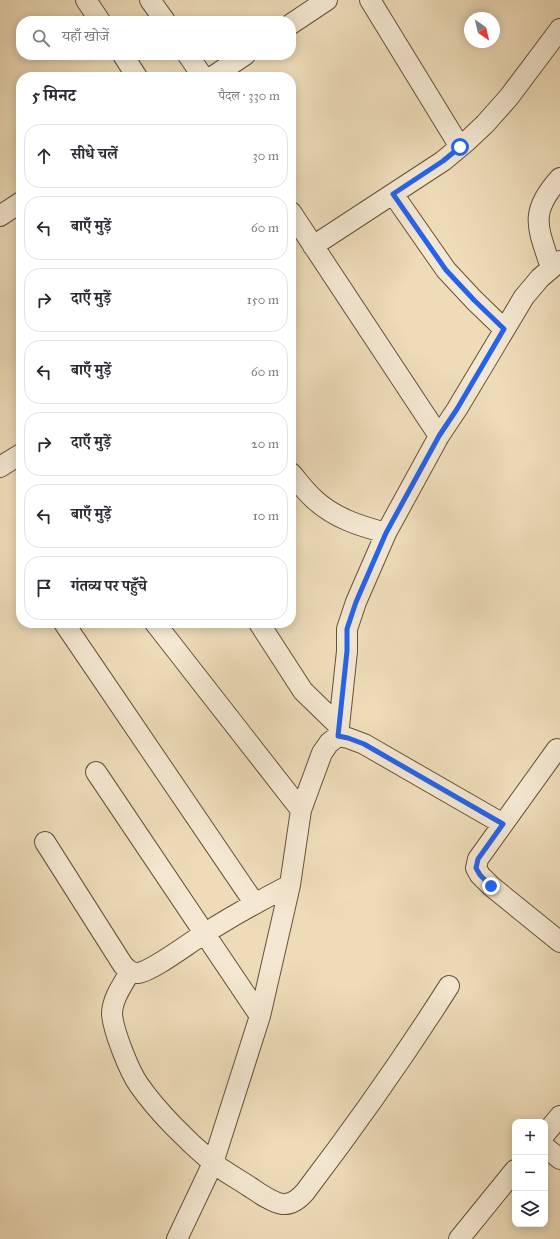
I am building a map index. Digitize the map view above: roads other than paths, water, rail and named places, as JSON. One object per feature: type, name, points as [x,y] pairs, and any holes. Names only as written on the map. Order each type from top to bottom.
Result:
[{"type":"street","points":[[86,0],[97,16]]},
{"type":"street","points":[[150,0],[161,16]]},
{"type":"street","points":[[296,21],[327,0]]},
{"type":"street","points":[[370,0],[460,147]]},
{"type":"street","points":[[313,246],[443,161],[460,147],[485,124],[509,97],[560,29]]},
{"type":"street","points":[[126,60],[135,72]]},
{"type":"street","points":[[192,60],[200,72]]},
{"type":"street","points":[[220,72],[238,60]]},
{"type":"street","points":[[177,1239],[213,1163],[260,1016],[290,885],[301,810],[322,753],[338,731],[347,651],[347,629],[356,602],[386,533],[439,436],[457,409],[524,297],[540,278],[556,265],[539,230],[538,216],[540,204],[560,178]]},
{"type":"street","points":[[393,194],[446,270],[504,329]]},
{"type":"street","points":[[0,216],[16,205]]},
{"type":"street","points":[[296,220],[439,436]]},
{"type":"street","points":[[0,467],[16,457]]},
{"type":"street","points":[[296,479],[314,499],[336,515],[360,526],[386,533]]},
{"type":"street","points":[[67,628],[255,904]]},
{"type":"street","points":[[159,628],[301,810]]},
{"type":"street","points":[[262,628],[303,691],[338,731],[348,738],[364,744],[503,824]]},
{"type":"street","points":[[557,749],[478,859],[476,868],[480,875],[491,886],[560,942]]},
{"type":"street","points":[[96,772],[260,1016]]},
{"type":"street","points":[[45,842],[122,965],[130,972],[139,973],[151,968],[205,933],[290,885]]},
{"type":"street","points":[[130,972],[116,997],[112,1013],[116,1034],[138,1084],[170,1122],[213,1163],[275,1202],[284,1204],[292,1203],[299,1199],[343,1141],[402,1058],[449,986]]},
{"type":"street","points":[[548,1130],[560,1116]]},
{"type":"street","points":[[548,1150],[560,1160]]},
{"type":"street","points":[[459,1239],[512,1174]]}]
